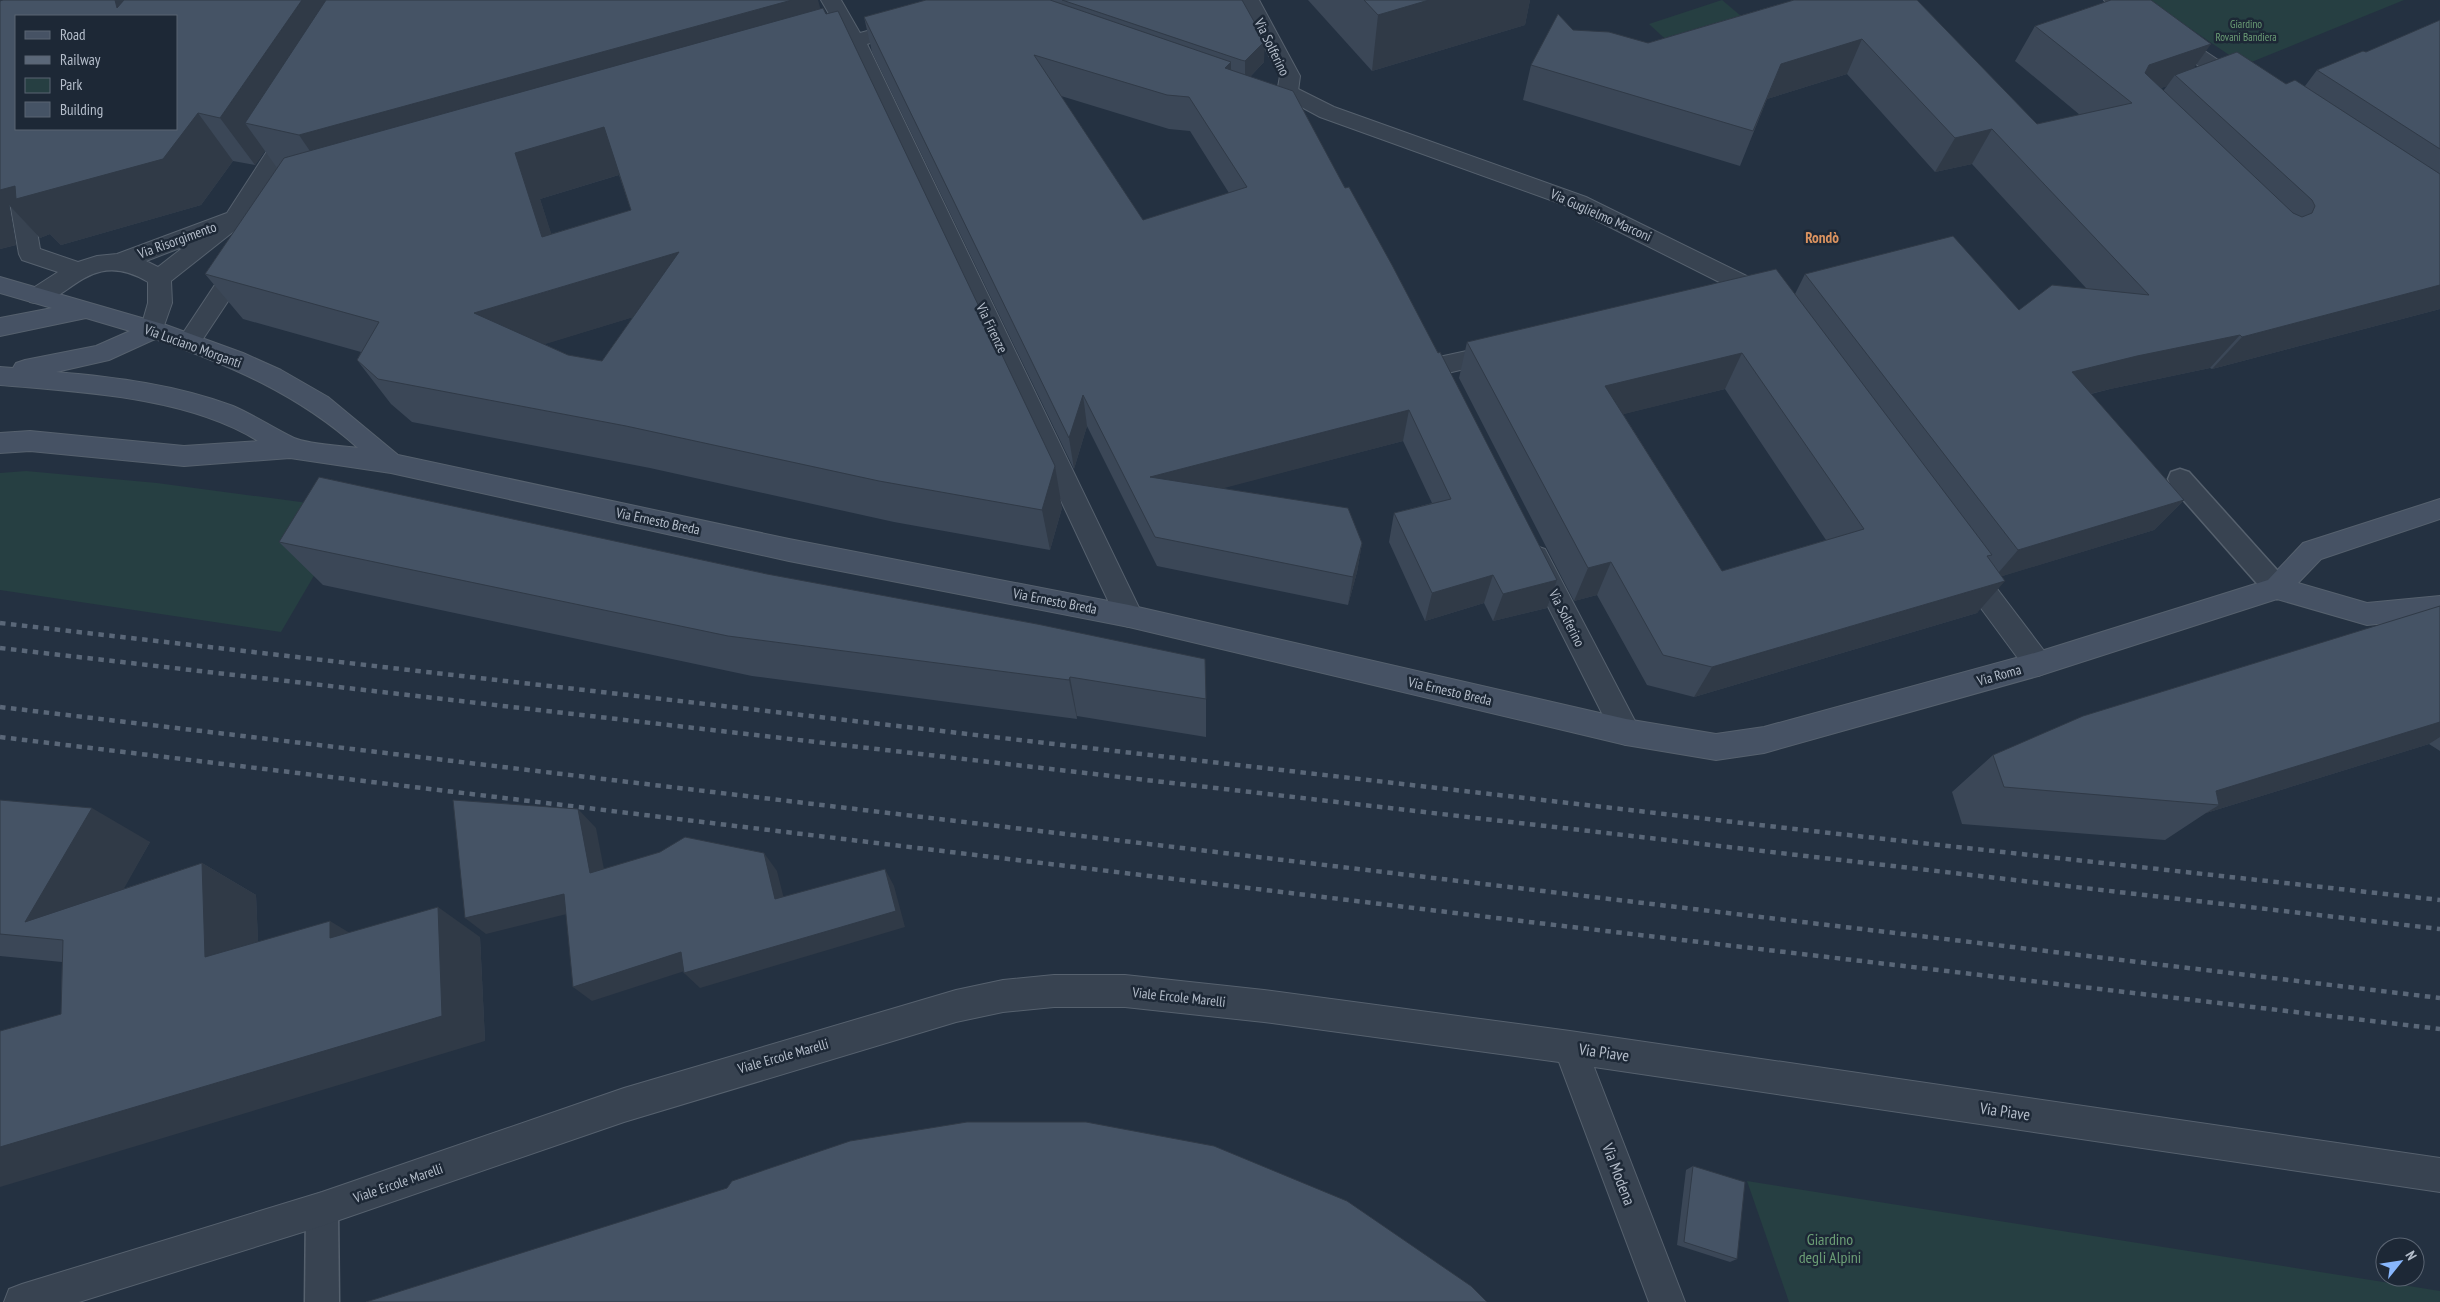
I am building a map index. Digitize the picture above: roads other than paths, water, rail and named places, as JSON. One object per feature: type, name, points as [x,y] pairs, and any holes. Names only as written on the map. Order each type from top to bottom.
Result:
[{"type":"main road","name":"Via Luciano Morganti","points":[[0,285],[152,330],[225,355],[309,397],[392,462]]},
{"type":"main road","points":[[0,322],[38,296]]},
{"type":"main road","points":[[0,327],[84,310]]},
{"type":"main road","points":[[0,375],[101,354],[152,330]]},
{"type":"main road","points":[[0,375],[104,385],[190,403],[224,413],[250,425],[290,448]]},
{"type":"main road","points":[[0,443],[30,442],[184,456],[290,448]]},
{"type":"main road","name":"Via Ernesto Breda","points":[[290,448],[392,462],[789,550],[1129,616],[1626,732],[1716,747]]},
{"type":"main road","points":[[2440,509],[2312,551],[2277,588],[2367,614],[2440,607]]},
{"type":"main road","name":"Via Roma","points":[[1716,747],[1764,740],[2038,664],[2277,588]]},
{"type":"street","name":"Via Firenze","points":[[831,0],[855,41],[1129,616]]},
{"type":"street","name":"Via Solferino","points":[[1249,0],[1290,76],[1288,91],[1306,125]]},
{"type":"street","points":[[2114,0],[2258,96]]},
{"type":"street","points":[[802,56],[918,23]]},
{"type":"street","points":[[1237,89],[1271,95],[1288,91]]},
{"type":"street","name":"Via Guglielmo Marconi","points":[[1288,91],[1327,112],[1578,202],[1770,302],[1726,302]]},
{"type":"street","points":[[235,218],[304,110]]},
{"type":"street","points":[[15,166],[30,254],[78,271]]},
{"type":"street","name":"Via Risorgimento","points":[[119,262],[235,218],[290,202],[258,239],[189,342]]},
{"type":"street","name":"Via Risorgimento","points":[[38,296],[78,271],[102,262],[119,262],[144,266],[159,278],[235,218]]},
{"type":"street","points":[[152,330],[160,303],[159,278]]},
{"type":"street","points":[[1439,366],[1516,349]]},
{"type":"street","name":"Via Solferino","points":[[1524,533],[1626,732]]},
{"type":"street","points":[[1952,548],[2038,664]]},
{"type":"street","name":"Viale Ercole Marelli","points":[[22,1302],[322,1209],[684,1086],[956,1006],[1003,996],[1054,991],[1125,991],[1264,1006],[1570,1047]]},
{"type":"street","name":"Via Piave","points":[[1570,1047],[2440,1175]]},
{"type":"street","name":"Via Modena","points":[[1570,1047],[1667,1302]]},
{"type":"lane","points":[[2204,83],[2225,74]]},
{"type":"lane","points":[[2180,479],[2277,588]]},
{"type":"lane","points":[[322,1209],[322,1302]]},
{"type":"railway","points":[[0,623],[1830,833],[2440,900]]},
{"type":"railway","points":[[0,648],[2440,929]]},
{"type":"railway","points":[[0,707],[2440,998]]},
{"type":"railway","points":[[0,737],[1538,923],[2440,1029]]},
{"type":"district","name":"Rondò","points":[[1822,237]]},
{"type":"park label","name":"Giardino Rovani Bandiera","points":[[2246,30]]},
{"type":"park label","name":"Giardino degli Alpini","points":[[1830,1248]]}]
